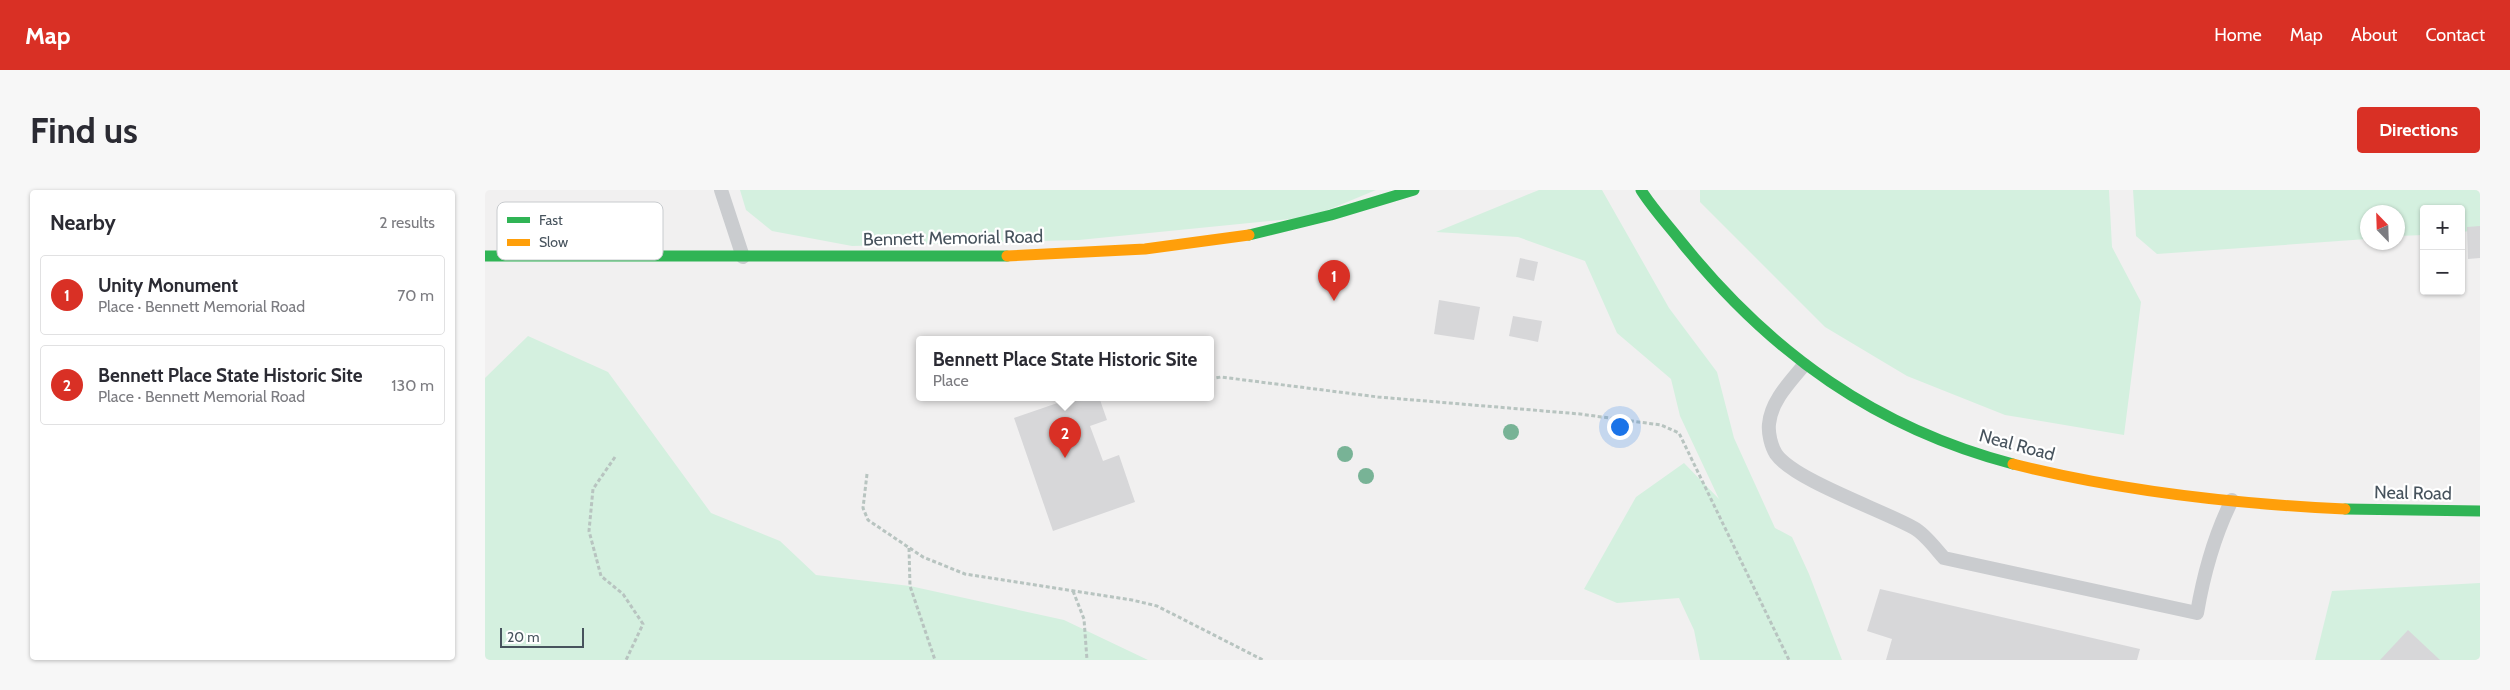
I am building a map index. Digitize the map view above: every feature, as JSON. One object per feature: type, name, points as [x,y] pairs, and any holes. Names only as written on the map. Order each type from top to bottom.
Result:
[{"type":"street","name":"Bennett Memorial Road","points":[[663,257],[1020,256],[1192,244],[1311,219],[1414,190]]},
{"type":"street","name":"Neal Road","points":[[1641,190],[1719,288],[1759,329],[1804,366],[1831,386],[1895,422],[1981,455],[2041,471],[2129,487],[2232,500],[2297,507],[2403,512],[2480,511]]},
{"type":"lane","points":[[721,190],[743,257]]},
{"type":"lane","points":[[1804,366],[1783,390],[1776,403],[1769,424],[1770,440],[1776,454],[1797,473],[1916,529],[1944,558],[2197,612],[2203,578],[2216,531],[2232,500]]},
{"type":"path","points":[[1214,379],[1378,397],[1580,414],[1661,425],[1679,432],[1789,660]]},
{"type":"path","points":[[615,457],[593,489],[589,531],[601,576],[623,594],[643,624],[626,660]]},
{"type":"path","points":[[867,474],[863,508],[868,520],[923,557],[965,574],[1073,590],[1157,606],[1263,660]]},
{"type":"path","points":[[909,548],[910,586],[935,660]]},
{"type":"path","points":[[1073,590],[1084,619],[1087,660]]},
{"type":"green space","points":[[740,190],[1376,190],[1311,217],[1079,240],[852,246],[772,231],[746,210]]},
{"type":"green space","points":[[1539,190],[1602,190],[1669,308],[1717,372],[1734,438],[1775,528],[1792,537],[1809,574],[1842,660],[1700,660],[1694,630],[1679,598],[1617,603],[1584,589],[1636,497],[1684,463],[1719,499],[1680,416],[1671,379],[1617,333],[1585,261],[1518,237],[1436,232]]},
{"type":"green space","points":[[1700,190],[2109,190],[2112,247],[2141,302],[2124,435],[2005,415],[1907,376],[1825,327],[1700,202]]},
{"type":"green space","points":[[2133,190],[2480,190],[2480,230],[2465,232],[2465,205],[2420,205],[2420,235],[2405,236],[2405,205],[2360,205],[2360,240],[2157,254],[2136,236]]},
{"type":"green space","points":[[528,336],[608,372],[711,513],[780,541],[816,575],[910,586],[1064,620],[1148,660],[485,660],[485,378]]},
{"type":"green space","points":[[2480,583],[2480,660],[2315,660],[2332,591]]},
{"type":"building","points":[[2480,226],[2480,258],[2468,259],[2467,227]]},
{"type":"building","points":[[1520,258],[1538,262],[1534,281],[1516,277]]},
{"type":"building","points":[[1439,300],[1480,307],[1474,340],[1434,334]]},
{"type":"building","points":[[1513,316],[1542,321],[1538,342],[1509,336]]},
{"type":"building","points":[[1063,401],[1100,401],[1107,420],[1090,426],[1103,461],[1119,455],[1135,502],[1053,531],[1014,418]]},
{"type":"building","points":[[1880,589],[2140,649],[2137,660],[1886,660],[1892,639],[1867,631]]},
{"type":"building","points":[[2408,630],[2440,660],[2380,660]]},
{"type":"traffic: fast","points":[[1249,235],[1331,215],[1414,190]]},
{"type":"traffic: fast","points":[[1641,190],[1717,284],[1753,320],[1790,352],[1830,382],[1872,408],[1916,430],[1963,449],[2013,464]]},
{"type":"traffic: fast","points":[[485,256],[497,256]]},
{"type":"traffic: fast","points":[[663,256],[1007,256]]},
{"type":"traffic: fast","points":[[2345,509],[2480,511]]},
{"type":"traffic: slow","points":[[1007,256],[1145,249],[1249,235]]},
{"type":"traffic: slow","points":[[2013,464],[2095,482],[2178,495],[2261,504],[2345,509]]},
{"type":"place","name":"Unity Monument","points":[[1334,301]]},
{"type":"place","name":"Bennett Place State Historic Site","points":[[1065,458]]}]
